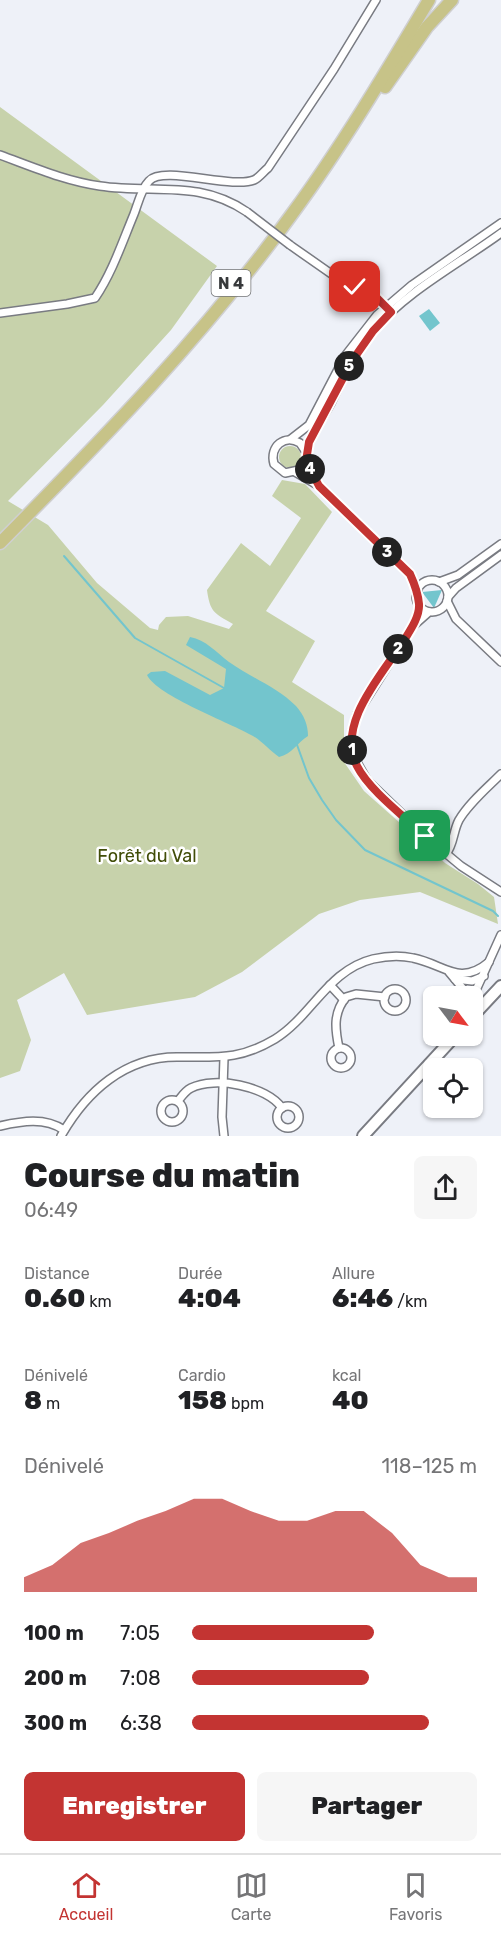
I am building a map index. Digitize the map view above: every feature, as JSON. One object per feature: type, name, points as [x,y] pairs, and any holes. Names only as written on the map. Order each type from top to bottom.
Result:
[{"type":"highway","name":"N 4","points":[[0,534],[124,406],[262,244],[336,138],[421,0]]},
{"type":"highway","name":"N 4","points":[[0,543],[159,377],[267,248],[335,149],[429,0]]},
{"type":"highway","points":[[335,149],[350,137],[428,27],[452,0]]},
{"type":"main road","points":[[483,1006],[501,986]]},
{"type":"main road","points":[[363,1136],[446,1046]]},
{"type":"street","points":[[0,312],[67,304],[95,298],[115,260],[145,187],[153,177],[240,183],[255,180],[268,168],[308,109],[376,0]]},
{"type":"street","points":[[0,155],[56,176],[101,186],[193,191],[226,200],[247,212],[340,280],[374,295],[388,309]]},
{"type":"street","points":[[306,461],[302,468],[295,472],[281,471],[273,459],[276,446],[282,441],[291,439],[309,425],[345,356],[366,326],[501,223]]},
{"type":"street","points":[[319,486],[306,461],[306,452],[312,435],[352,361],[388,309],[501,233]]},
{"type":"street","points":[[291,439],[300,443],[306,452]]},
{"type":"street","points":[[295,472],[319,486],[410,574],[418,591],[419,605],[412,627],[357,714],[352,732],[352,750],[357,765],[367,780],[446,855],[501,892]]},
{"type":"street","points":[[410,574],[427,581],[439,582],[458,575],[501,544]]},
{"type":"street","points":[[438,611],[456,588],[501,555]]},
{"type":"street","points":[[418,591],[427,581]]},
{"type":"street","points":[[439,582],[446,588],[447,599],[456,619]]},
{"type":"street","points":[[419,605],[429,612]]},
{"type":"street","points":[[412,627],[429,612],[438,611],[456,619],[501,662]]},
{"type":"street","points":[[446,855],[452,845],[459,820],[501,774]]},
{"type":"street","points":[[479,986],[501,935]]},
{"type":"street","points":[[0,1126],[44,1121],[62,1133],[84,1102],[96,1090],[117,1073],[137,1063],[177,1056],[225,1058],[256,1048],[277,1038],[330,985],[357,964],[385,956],[413,957],[449,972],[470,972],[489,962]]},
{"type":"street","points":[[449,972],[460,986]]},
{"type":"street","points":[[455,980],[472,981],[484,976]]},
{"type":"street","points":[[330,985],[344,1000]]},
{"type":"street","points":[[339,1048],[335,1028],[336,1016],[344,1000],[356,994],[385,997]]},
{"type":"street","points":[[487,1002],[501,998]]},
{"type":"street","points":[[224,1136],[222,1117],[225,1058]]},
{"type":"street","points":[[178,1101],[184,1092],[191,1088],[223,1083],[269,1095],[282,1108]]},
{"type":"green space","name":"Forêt du Val","points":[[0,107],[217,266],[171,330],[103,405],[8,501],[48,525],[97,583],[150,628],[158,630],[166,617],[188,616],[229,629],[233,624],[214,611],[207,590],[241,543],[270,566],[301,518],[272,496],[282,480],[305,484],[332,512],[266,611],[315,641],[292,682],[344,715],[344,762],[364,791],[445,863],[494,897],[498,924],[420,892],[360,900],[319,914],[242,972],[195,997],[87,1015],[64,973],[17,1000],[31,1040],[20,1071],[0,1078]]},
{"type":"green space","points":[[290,446],[300,453],[301,457],[294,467],[290,468],[280,461],[279,457],[286,447]]},
{"type":"water","points":[[429,309],[440,323],[430,331],[419,316]]},
{"type":"water","points":[[442,590],[434,608],[422,592]]},
{"type":"water","points":[[190,637],[206,644],[229,662],[289,699],[303,717],[308,736],[279,757],[253,736],[179,700],[154,683],[147,675],[151,672],[165,671],[210,695],[224,688],[226,669],[186,645]]},
{"type":"waterway","points":[[64,556],[135,638],[224,688]]},
{"type":"waterway","points":[[296,742],[309,778],[322,800],[336,820],[365,850],[493,911],[498,916]]},
{"type":"route","points":[[355,287],[374,295],[391,312],[360,348],[344,375],[312,435],[306,452],[306,461],[319,486],[410,574],[418,591],[419,605],[412,627],[357,714],[351,742],[361,773],[425,836]]}]
